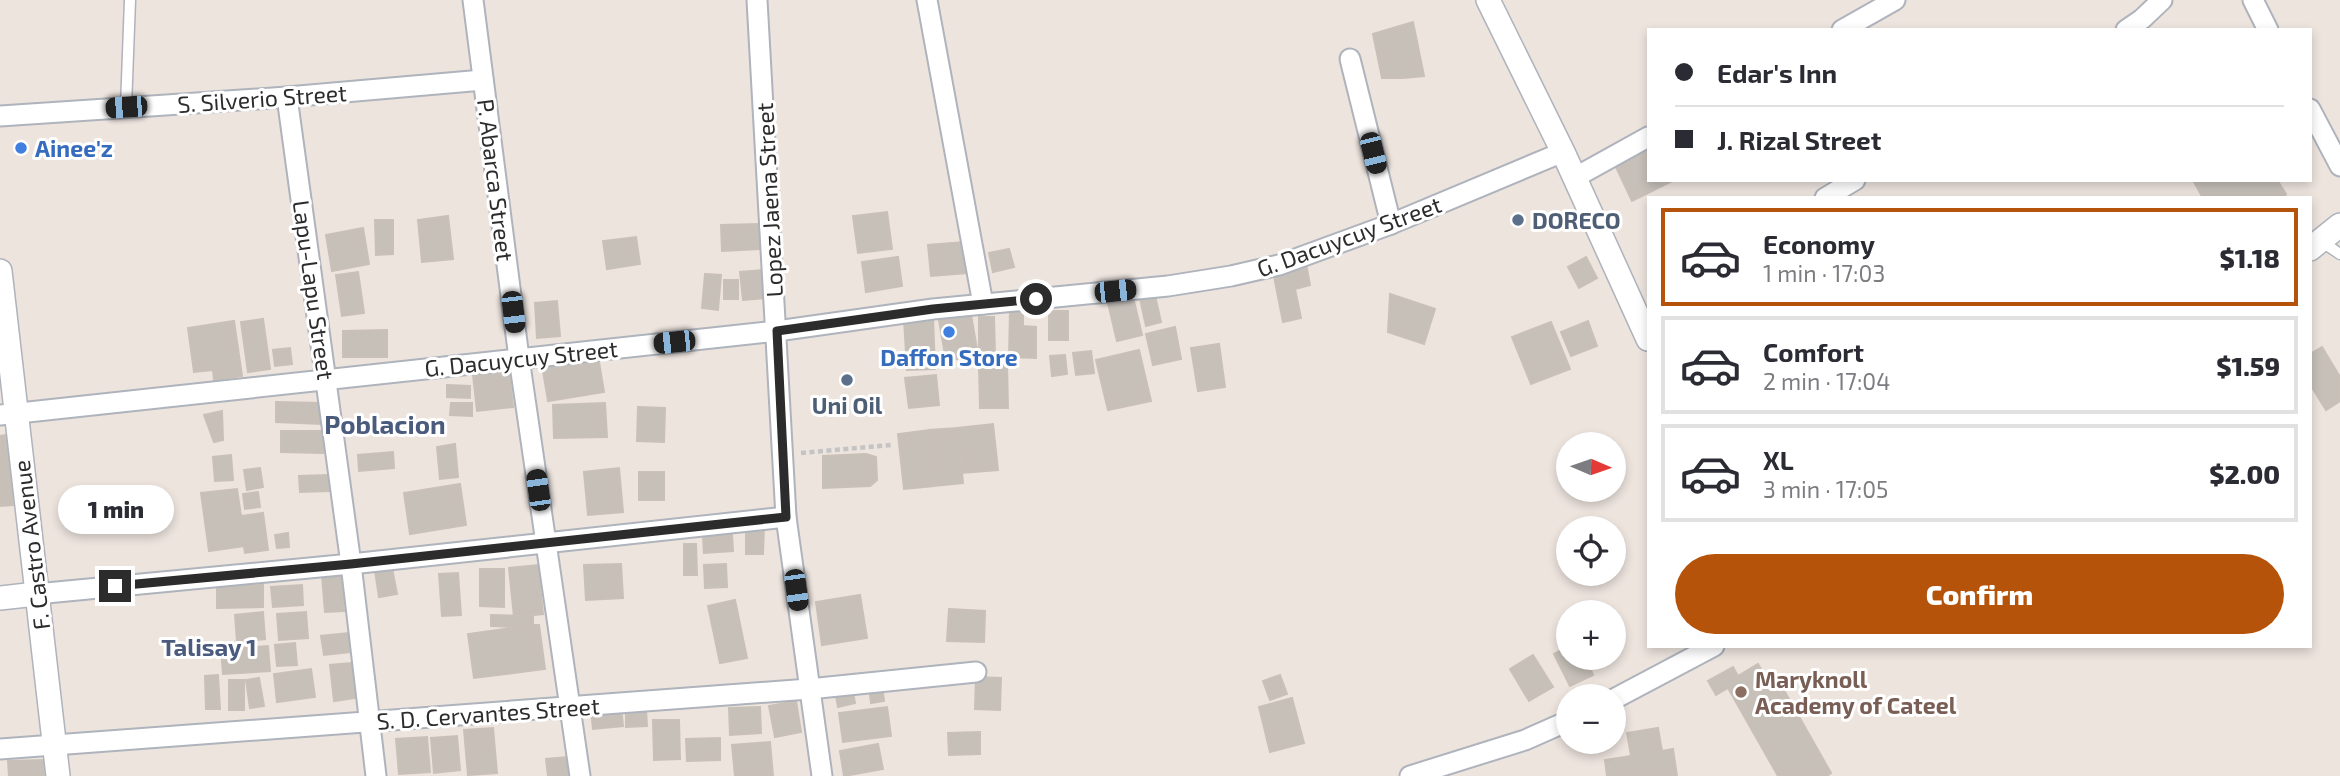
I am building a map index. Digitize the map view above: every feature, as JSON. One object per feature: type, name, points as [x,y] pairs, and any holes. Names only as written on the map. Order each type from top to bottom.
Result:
[{"type":"street","name":"P. Abarca Street","points":[[473,0],[519,358],[580,776]]},
{"type":"street","name":"Lopez Jaena Street","points":[[757,0],[786,517],[822,776]]},
{"type":"street","points":[[927,0],[983,304]]},
{"type":"street","points":[[1489,0],[1574,178],[1641,303],[1647,334]]},
{"type":"street","points":[[1846,28],[1895,0]]},
{"type":"street","points":[[2129,28],[2162,0]]},
{"type":"street","points":[[2253,0],[2267,28]]},
{"type":"street","points":[[1350,59],[1391,224]]},
{"type":"street","name":"S. Silverio Street","points":[[0,116],[288,97],[483,80]]},
{"type":"street","name":"Lapu-Lapu Street","points":[[288,97],[351,564],[376,776]]},
{"type":"street","points":[[2312,113],[2340,166]]},
{"type":"street","points":[[1574,178],[1647,137]]},
{"type":"street","name":"G. Dacuycuy Street","points":[[8,414],[777,331],[983,304],[1168,286],[1231,276],[1279,265],[1391,224],[1563,152]]},
{"type":"street","points":[[1828,196],[1853,182]]},
{"type":"street","points":[[2315,245],[2340,225]]},
{"type":"street","name":"F. Castro Avenue","points":[[0,271],[8,414],[36,594],[58,776]]},
{"type":"street","points":[[0,598],[351,564],[786,517]]},
{"type":"street","points":[[1626,693],[1710,648]]},
{"type":"street","name":"S. D. Cervantes Street","points":[[0,749],[809,689],[976,672]]},
{"type":"street","points":[[1410,776],[1525,740],[1556,726]]},
{"type":"lane","points":[[126,107],[130,0]]},
{"type":"lane","points":[[2315,245],[2340,254]]},
{"type":"path","points":[[783,455],[891,445]]},
{"type":"building","points":[[1413,22],[1424,76],[1382,78],[1373,34]]},
{"type":"building","points":[[1647,149],[1647,182],[1670,182],[1632,201],[1615,165]]},
{"type":"building","points":[[2194,182],[2278,182],[2286,194],[2285,196],[2202,196]]},
{"type":"building","points":[[887,212],[892,249],[858,253],[853,216]]},
{"type":"building","points":[[448,216],[453,259],[422,262],[418,220]]},
{"type":"building","points":[[375,220],[393,220],[393,254],[376,255]]},
{"type":"building","points":[[759,224],[760,249],[722,251],[721,225]]},
{"type":"building","points":[[363,228],[369,264],[332,271],[326,235]]},
{"type":"building","points":[[636,237],[640,264],[607,269],[603,241]]},
{"type":"building","points":[[964,242],[967,273],[931,276],[928,245]]},
{"type":"building","points":[[1009,249],[1014,267],[993,272],[989,253]]},
{"type":"building","points":[[898,257],[902,286],[866,292],[862,262]]},
{"type":"building","points":[[1586,257],[1597,278],[1579,288],[1568,267]]},
{"type":"building","points":[[1306,264],[1310,285],[1295,289],[1301,318],[1283,322],[1273,271]]},
{"type":"building","points":[[765,270],[767,298],[743,300],[740,272]]},
{"type":"building","points":[[358,272],[364,313],[342,316],[336,275]]},
{"type":"building","points":[[705,274],[721,275],[718,310],[702,308]]},
{"type":"building","points":[[724,280],[738,280],[738,299],[724,299]]},
{"type":"building","points":[[1154,291],[1161,322],[1146,326],[1139,294]]},
{"type":"building","points":[[1390,294],[1435,309],[1424,344],[1388,332]]},
{"type":"building","points":[[1133,297],[1142,335],[1117,341],[1108,303]]},
{"type":"building","points":[[557,301],[560,336],[537,338],[535,303]]},
{"type":"building","points":[[970,309],[978,355],[946,361],[938,314]]},
{"type":"building","points":[[1010,311],[1023,311],[1023,326],[1036,327],[1036,358],[1009,357]]},
{"type":"building","points":[[1049,311],[1068,311],[1068,340],[1049,340]]},
{"type":"building","points":[[979,317],[994,317],[995,356],[979,356]]},
{"type":"building","points":[[933,318],[935,369],[907,370],[904,319]]},
{"type":"building","points":[[263,319],[270,369],[248,372],[241,322]]},
{"type":"building","points":[[234,321],[242,376],[214,380],[213,370],[194,372],[188,328]]},
{"type":"building","points":[[1588,321],[1597,346],[1571,356],[1561,332]]},
{"type":"building","points":[[1551,322],[1570,369],[1531,384],[1512,337]]},
{"type":"building","points":[[1175,327],[1181,359],[1153,365],[1146,334]]},
{"type":"building","points":[[387,330],[387,357],[343,357],[343,331]]},
{"type":"building","points":[[1219,344],[1225,387],[1198,391],[1191,348]]},
{"type":"building","points":[[2322,347],[2340,377],[2340,401],[2326,410],[2312,387],[2312,353]]},
{"type":"building","points":[[290,348],[292,364],[275,366],[273,350]]},
{"type":"building","points":[[1139,350],[1151,401],[1108,410],[1096,360]]},
{"type":"building","points":[[1091,351],[1094,373],[1076,375],[1073,353]]},
{"type":"building","points":[[1065,355],[1067,374],[1052,376],[1050,356]]},
{"type":"building","points":[[598,356],[604,392],[548,401],[542,365]]},
{"type":"building","points":[[1007,363],[1008,408],[980,408],[979,364]]},
{"type":"building","points":[[509,371],[513,407],[477,411],[473,375]]},
{"type":"building","points":[[936,375],[939,405],[909,408],[905,378]]},
{"type":"building","points":[[447,385],[470,386],[470,398],[447,397]]},
{"type":"building","points":[[276,402],[322,403],[322,424],[276,422]]},
{"type":"building","points":[[451,403],[472,403],[472,416],[450,415]]},
{"type":"building","points":[[605,403],[607,437],[554,438],[553,405]]},
{"type":"building","points":[[638,407],[665,408],[664,442],[637,441]]},
{"type":"building","points":[[222,411],[223,440],[214,442],[204,415]]},
{"type":"building","points":[[993,424],[998,470],[962,473],[958,428]]},
{"type":"building","points":[[958,428],[963,483],[934,486],[929,430]]},
{"type":"building","points":[[929,430],[934,486],[904,489],[898,434]]},
{"type":"building","points":[[281,431],[323,431],[323,453],[281,452]]},
{"type":"building","points":[[7,435],[13,505],[0,506],[0,436]]},
{"type":"building","points":[[455,444],[458,477],[440,479],[437,447]]},
{"type":"building","points":[[393,452],[394,468],[359,471],[358,455]]},
{"type":"building","points":[[866,454],[876,457],[877,480],[870,486],[823,488],[823,456]]},
{"type":"building","points":[[231,455],[233,480],[215,481],[213,457]]},
{"type":"building","points":[[260,468],[263,487],[247,490],[244,470]]},
{"type":"building","points":[[619,468],[623,512],[588,515],[584,472]]},
{"type":"building","points":[[639,472],[664,472],[664,500],[639,500]]},
{"type":"building","points":[[328,475],[329,491],[300,492],[299,476]]},
{"type":"building","points":[[460,484],[466,525],[410,534],[404,493]]},
{"type":"building","points":[[237,489],[241,516],[263,513],[268,550],[245,553],[244,546],[209,551],[201,493]]},
{"type":"building","points":[[258,492],[260,507],[245,509],[243,494]]},
{"type":"building","points":[[746,526],[764,526],[763,554],[746,554]]},
{"type":"building","points":[[288,533],[289,547],[277,548],[275,535]]},
{"type":"building","points":[[732,534],[733,551],[704,553],[703,536]]},
{"type":"building","points":[[684,544],[696,544],[697,575],[684,575]]},
{"type":"building","points":[[621,564],[623,598],[586,600],[584,565]]},
{"type":"building","points":[[726,564],[727,587],[705,588],[704,565]]},
{"type":"building","points":[[538,565],[543,614],[514,617],[509,568]]},
{"type":"building","points":[[392,568],[397,594],[379,597],[375,571]]},
{"type":"building","points":[[480,569],[504,569],[504,607],[480,606]]},
{"type":"building","points":[[458,573],[461,615],[442,616],[439,574]]},
{"type":"building","points":[[341,575],[344,611],[325,612],[322,576]]},
{"type":"building","points":[[263,585],[263,607],[217,608],[217,586]]},
{"type":"building","points":[[302,585],[303,605],[273,607],[271,587]]},
{"type":"building","points":[[860,595],[867,638],[822,645],[816,602]]},
{"type":"building","points":[[735,600],[747,658],[720,663],[708,606]]},
{"type":"building","points":[[949,609],[985,611],[984,642],[947,641]]},
{"type":"building","points":[[263,612],[265,639],[237,642],[235,615]]},
{"type":"building","points":[[306,612],[308,638],[279,640],[277,614]]},
{"type":"building","points":[[491,615],[533,616],[533,625],[539,625],[545,669],[474,678],[468,634],[520,627],[491,626]]},
{"type":"building","points":[[348,633],[350,652],[324,655],[321,636]]},
{"type":"building","points":[[295,643],[297,665],[277,666],[275,645]]},
{"type":"building","points":[[268,646],[270,671],[223,674],[221,649]]},
{"type":"building","points":[[1533,655],[1553,687],[1529,701],[1510,669]]},
{"type":"building","points":[[351,663],[355,698],[334,701],[330,665]]},
{"type":"building","points":[[1758,664],[1771,687],[1780,683],[1831,773],[1827,776],[1778,776],[1728,688],[1716,695],[1708,681],[1733,667],[1738,676]]},
{"type":"building","points":[[311,669],[315,697],[277,702],[274,674]]},
{"type":"building","points":[[1562,670],[1591,670],[1593,675],[1569,684]]},
{"type":"building","points":[[218,675],[220,709],[206,709],[205,676]]},
{"type":"building","points":[[1280,675],[1287,694],[1270,700],[1263,681]]},
{"type":"building","points":[[976,677],[1001,678],[1000,710],[975,709]]},
{"type":"building","points":[[259,678],[264,706],[250,708],[246,680]]},
{"type":"building","points":[[229,680],[244,680],[244,710],[229,710]]},
{"type":"building","points":[[882,684],[884,701],[871,703],[869,686]]},
{"type":"building","points":[[852,687],[855,703],[838,707],[835,691]]},
{"type":"building","points":[[1292,698],[1304,743],[1270,752],[1259,707]]},
{"type":"building","points":[[796,701],[801,732],[775,737],[769,706]]},
{"type":"building","points":[[621,707],[623,726],[593,729],[591,710]]},
{"type":"building","points":[[760,707],[761,733],[730,735],[729,708]]},
{"type":"building","points":[[887,707],[891,736],[843,742],[839,713]]},
{"type":"building","points":[[646,709],[647,726],[626,727],[626,710]]},
{"type":"building","points":[[653,720],[679,720],[680,759],[654,760]]},
{"type":"building","points":[[493,728],[497,773],[468,775],[464,730]]},
{"type":"building","points":[[1658,728],[1662,751],[1673,749],[1677,776],[1607,776],[1605,760],[1631,756],[1627,733]]},
{"type":"building","points":[[980,732],[980,754],[949,755],[948,733]]},
{"type":"building","points":[[457,736],[460,770],[434,773],[431,738]]},
{"type":"building","points":[[427,737],[430,772],[399,774],[396,739]]},
{"type":"building","points":[[720,738],[720,760],[687,761],[686,739]]},
{"type":"building","points":[[770,742],[773,776],[735,776],[732,745]]},
{"type":"building","points":[[878,744],[883,769],[844,776],[840,751]]},
{"type":"building","points":[[568,757],[570,776],[548,776],[546,759]]},
{"type":"building","points":[[43,760],[44,776],[9,776],[8,761]]},
{"type":"place","name":"Ainee'z","points":[[21,148]]},
{"type":"place","name":"DORECO","points":[[1518,220]]},
{"type":"place","name":"Daffon Store","points":[[949,332]]},
{"type":"place","name":"Uni Oil","points":[[847,380]]},
{"type":"place","name":"Maryknoll Academy of Cateel","points":[[1741,692]]},
{"type":"district","name":"Poblacion","points":[[385,423]]},
{"type":"district","name":"Talisay 1","points":[[209,646]]},
{"type":"route","points":[[115,586],[351,564],[786,517],[777,331],[933,309],[1036,299]]}]
